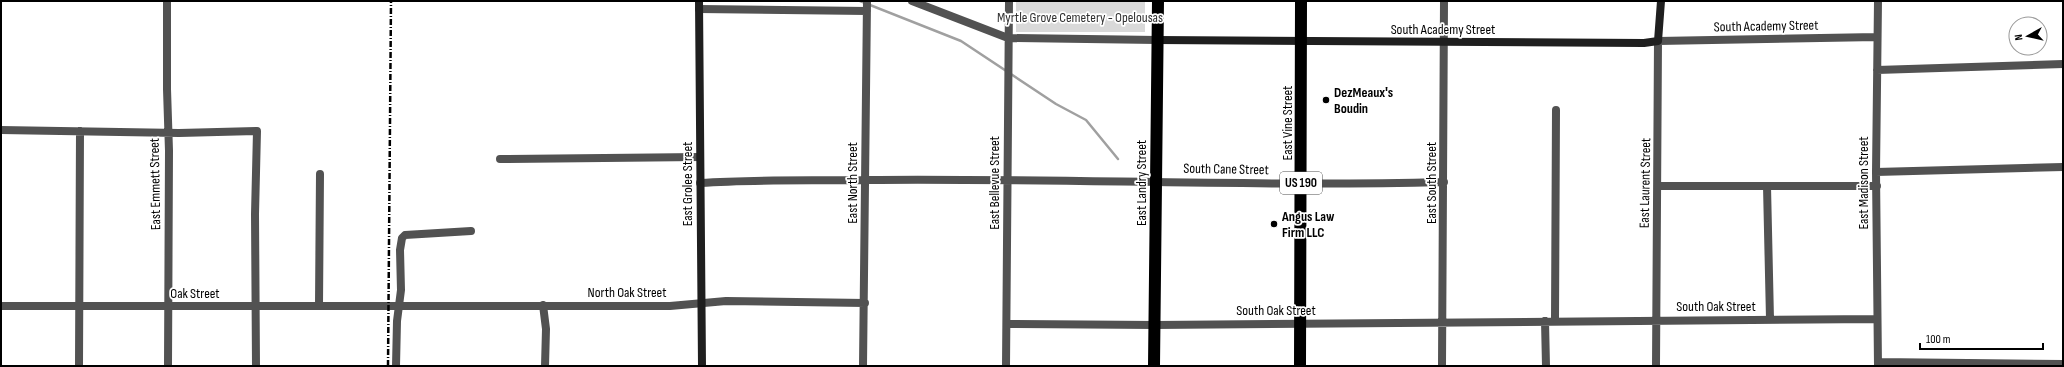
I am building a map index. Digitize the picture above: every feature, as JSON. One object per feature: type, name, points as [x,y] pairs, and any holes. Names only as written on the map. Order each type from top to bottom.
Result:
[{"type":"highway","name":"East Landry Street","points":[[1154,366],[1158,1]]},
{"type":"highway","name":"East Vine Street","points":[[1300,366],[1301,1]]},
{"type":"street","name":"East Emmett Street","points":[[167,1],[168,366]]},
{"type":"street","points":[[912,1],[1008,38]]},
{"type":"street","name":"East Bellevue Street","points":[[1006,366],[1009,1]]},
{"type":"street","name":"East South Street","points":[[1442,366],[1444,1]]},
{"type":"street","name":"East Laurent Street","points":[[1656,366],[1658,41],[1661,1]]},
{"type":"street","name":"East Madison Street","points":[[1878,1],[1876,172],[1878,364]]},
{"type":"street","points":[[699,5],[867,6]]},
{"type":"street","name":"East Grolee Street","points":[[699,5],[702,366]]},
{"type":"street","name":"East North Street","points":[[863,366],[865,303],[867,6]]},
{"type":"street","name":"South Academy Street","points":[[1008,38],[1644,43],[1658,41],[1877,37]]},
{"type":"street","points":[[1877,70],[2063,64]]},
{"type":"street","points":[[1546,366],[1545,321],[1555,321],[1556,110]]},
{"type":"street","points":[[1,130],[168,132],[257,131],[255,214],[256,366]]},
{"type":"street","points":[[79,366],[80,131]]},
{"type":"street","points":[[500,159],[700,157]]},
{"type":"street","points":[[1876,172],[2063,167]]},
{"type":"street","points":[[319,305],[320,174]]},
{"type":"street","name":"South Cane Street","points":[[700,183],[733,181],[866,180],[1301,183],[1444,182]]},
{"type":"street","points":[[1658,186],[1877,186]]},
{"type":"street","points":[[1767,186],[1770,319]]},
{"type":"street","points":[[396,366],[396,321],[401,290],[400,250],[402,238],[405,235],[471,231]]},
{"type":"street","name":"North Oak Street","points":[[388,305],[670,306],[701,303],[787,301],[865,303]]},
{"type":"street","name":"Oak Street","points":[[1,306],[388,305]]},
{"type":"street","points":[[543,305],[546,329],[545,366]]},
{"type":"street","name":"South Oak Street","points":[[1555,321],[1877,319]]},
{"type":"street","name":"South Oak Street","points":[[1007,324],[1155,325],[1545,321]]},
{"type":"street","points":[[1878,364],[2063,364]]},
{"type":"green space","name":"Myrtle Grove Cemetery - Opelousas","points":[[1016,1],[1145,1],[1145,32],[1016,32]]},
{"type":"waterway","points":[[860,1],[961,41],[1056,104],[1086,120],[1118,159]]},
{"type":"railway","points":[[388,366],[391,1]]},
{"type":"place","name":"DezMeaux's Boudin","points":[[1326,100]]},
{"type":"place","name":"Angus Law Firm LLC","points":[[1274,224]]}]
